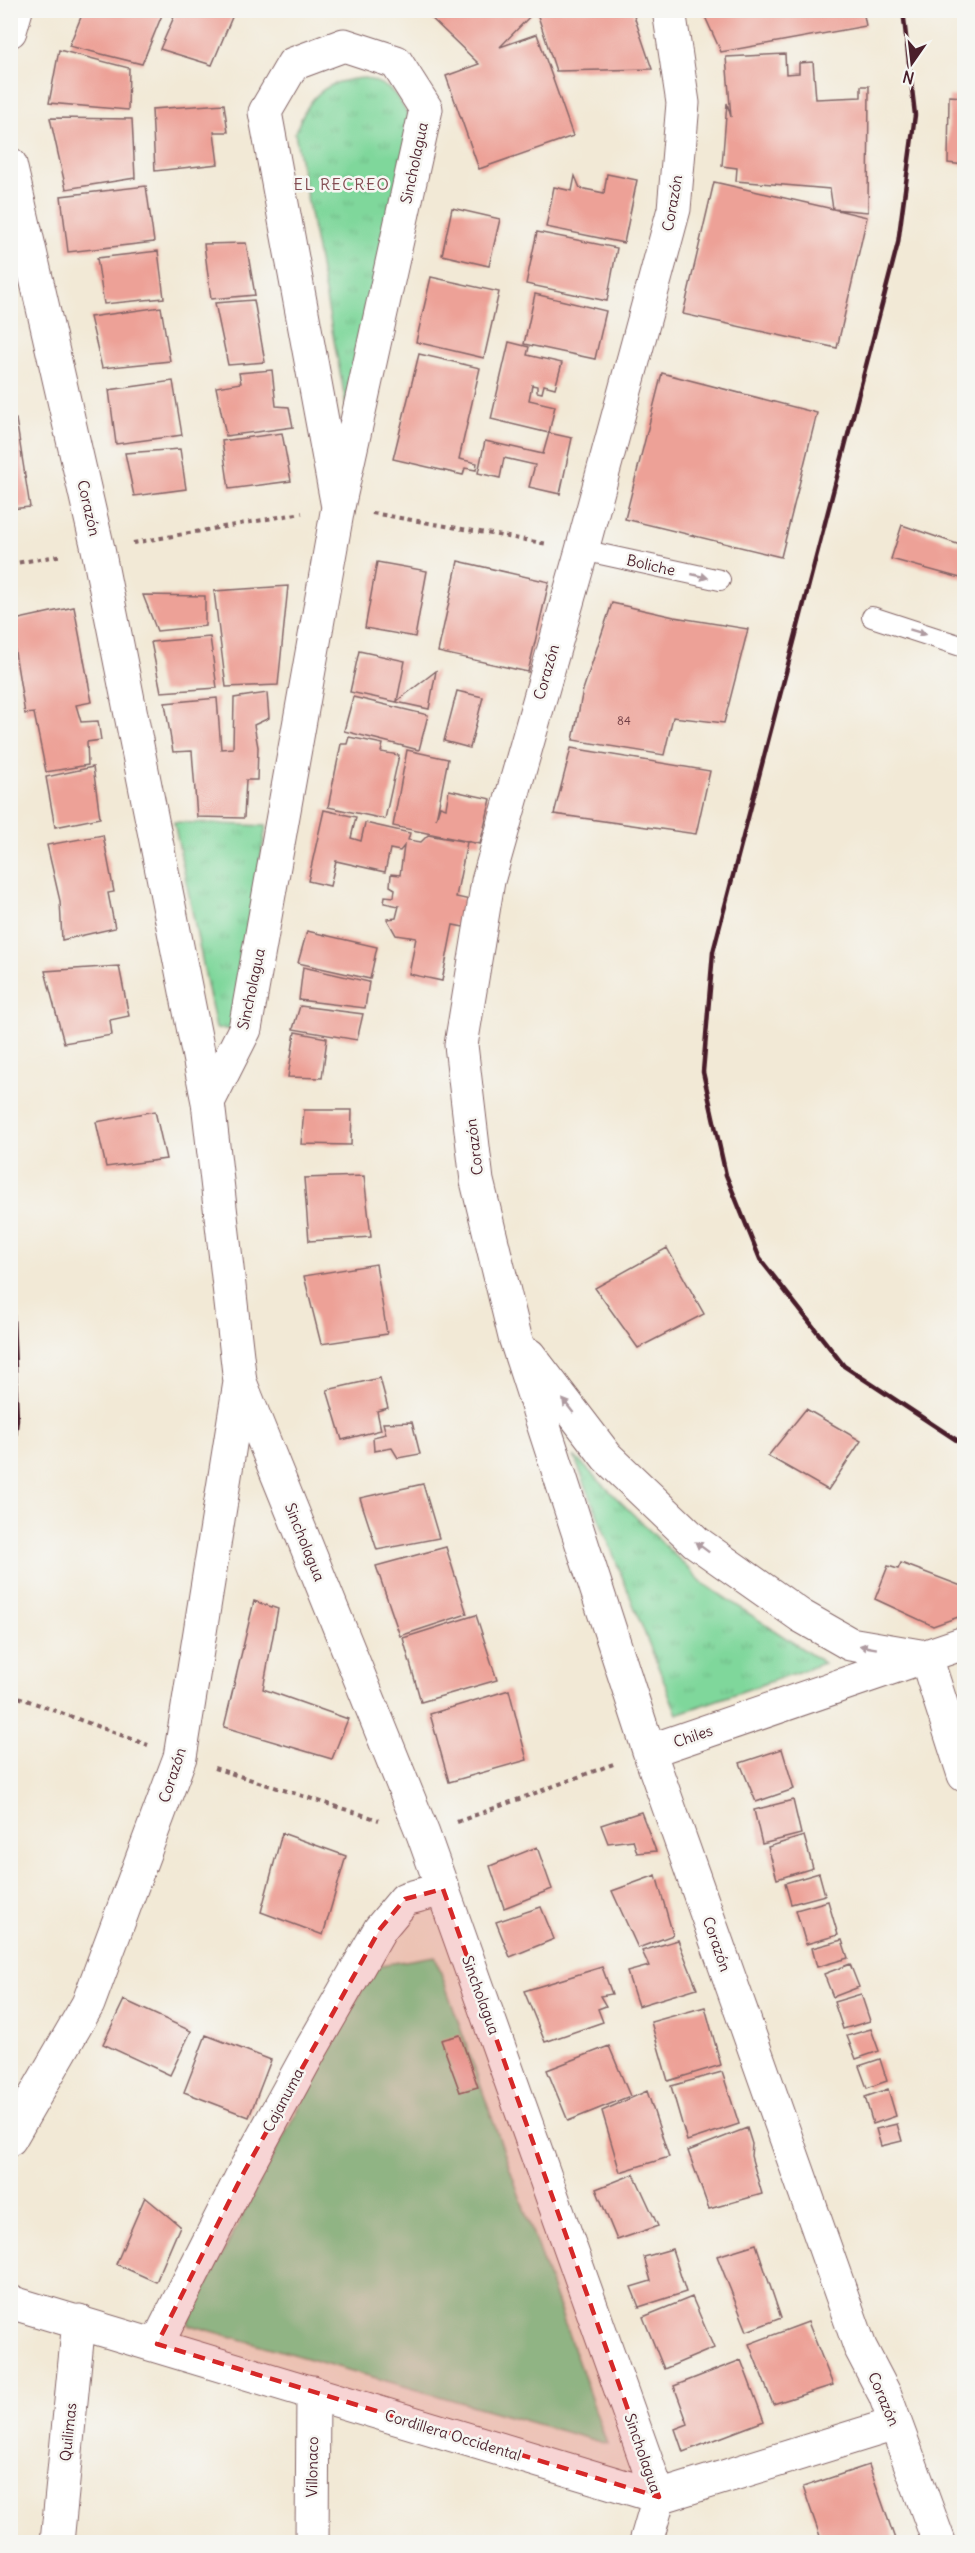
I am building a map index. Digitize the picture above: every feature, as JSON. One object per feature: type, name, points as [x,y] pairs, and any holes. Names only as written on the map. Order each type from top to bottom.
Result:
[{"type":"street","points":[[10,31],[16,10]]},
{"type":"street","name":"Corazón","points":[[669,10],[683,103],[674,208],[582,550],[488,881],[461,1045],[477,1181],[515,1337],[649,1750],[860,2347],[885,2395],[939,2542]]},
{"type":"street","name":"Sincholagua","points":[[338,507],[266,112],[293,64],[344,45],[396,62],[426,108],[338,507],[245,1029],[208,1102],[240,1382],[423,1834],[659,2497],[646,2542]]},
{"type":"street","name":"Corazón","points":[[10,164],[98,549],[208,1102]]},
{"type":"street","name":"Corazón","points":[[515,1337],[607,1457],[696,1542],[801,1616],[850,1644],[926,1657]]},
{"type":"street","name":"Corazón","points":[[10,2139],[88,2004],[180,1757],[240,1382]]},
{"type":"street","name":"Chiles","points":[[649,1750],[964,1643]]},
{"type":"street","points":[[926,1657],[964,1775]]},
{"type":"street","name":"Cajanuma","points":[[157,2344],[244,2172],[380,1929],[405,1899],[443,1889]]},
{"type":"street","name":"Cordillera Occidental","points":[[10,2302],[157,2344],[659,2497]]},
{"type":"street","name":"Quilimas","points":[[57,2542],[79,2321]]},
{"type":"street","name":"Villonaco","points":[[312,2542],[313,2392]]},
{"type":"street","points":[[659,2497],[895,2424]]},
{"type":"lane","name":"Boliche","points":[[582,550],[720,580]]},
{"type":"lane","points":[[872,617],[964,646]]},
{"type":"path","points":[[423,1834],[649,1750]]},
{"type":"highlighted area","points":[[443,1889],[659,2497],[157,2344],[244,2172],[380,1929],[405,1899]]},
{"type":"green space","points":[[365,78],[394,93],[411,121],[348,415],[295,133],[306,109],[320,92],[339,82]]},
{"type":"green space","points":[[174,822],[266,826],[233,1030],[216,1028]]},
{"type":"green space","points":[[574,1456],[704,1584],[824,1663],[677,1714]]},
{"type":"green space","points":[[435,1956],[607,2444],[187,2324],[261,2179],[375,1966]]},
{"type":"building","points":[[84,10],[164,10],[142,64],[69,46]]},
{"type":"building","points":[[177,10],[235,10],[212,65],[160,49]]},
{"type":"building","points":[[423,10],[536,10],[500,47],[537,34],[573,136],[479,169],[446,76],[479,64]]},
{"type":"building","points":[[536,10],[632,10],[652,69],[556,71]]},
{"type":"building","points":[[702,10],[863,10],[866,26],[721,52]]},
{"type":"building","points":[[59,50],[129,68],[128,110],[49,103]]},
{"type":"building","points":[[785,54],[786,74],[799,73],[799,63],[813,62],[816,99],[861,97],[861,86],[869,86],[868,212],[833,209],[830,189],[736,181],[737,168],[722,166],[727,103],[731,117],[726,57]]},
{"type":"building","points":[[949,96],[964,97],[964,165],[948,163]]},
{"type":"building","points":[[224,104],[228,132],[214,132],[218,164],[155,171],[152,109]]},
{"type":"building","points":[[50,118],[132,119],[135,178],[66,189]]},
{"type":"building","points":[[607,174],[637,180],[624,243],[546,227],[554,187],[572,191],[575,176],[580,188],[604,193]]},
{"type":"building","points":[[714,182],[867,217],[837,348],[683,314]]},
{"type":"building","points":[[146,186],[154,242],[68,252],[61,196]]},
{"type":"building","points":[[452,208],[500,219],[489,266],[442,255]]},
{"type":"building","points":[[537,232],[617,248],[607,301],[526,284]]},
{"type":"building","points":[[246,243],[255,295],[211,299],[204,244]]},
{"type":"building","points":[[158,251],[164,298],[104,304],[97,258]]},
{"type":"building","points":[[431,277],[499,292],[484,358],[416,342]]},
{"type":"building","points":[[535,294],[606,311],[595,359],[524,344]]},
{"type":"building","points":[[254,300],[265,362],[228,365],[215,303]]},
{"type":"building","points":[[161,307],[170,361],[102,368],[90,317]]},
{"type":"building","points":[[509,342],[529,347],[527,355],[562,363],[555,388],[544,385],[542,393],[537,392],[537,386],[532,385],[529,400],[555,406],[549,433],[491,419]]},
{"type":"building","points":[[419,354],[480,368],[459,459],[477,463],[476,470],[465,468],[463,475],[393,459]]},
{"type":"building","points":[[272,370],[276,406],[289,407],[293,427],[226,436],[216,387],[241,383],[239,373]]},
{"type":"building","points":[[662,373],[817,413],[781,557],[625,519]]},
{"type":"building","points":[[173,381],[182,435],[116,444],[109,390]]},
{"type":"building","points":[[16,419],[30,507],[10,509],[10,420]]},
{"type":"building","points":[[282,433],[291,481],[229,489],[222,441]]},
{"type":"building","points":[[549,433],[572,438],[560,494],[529,487],[535,465],[504,458],[500,478],[478,473],[485,441],[543,454]]},
{"type":"building","points":[[180,449],[186,489],[134,496],[125,453]]},
{"type":"building","points":[[902,525],[960,545],[964,531],[964,579],[891,559]]},
{"type":"building","points":[[458,561],[549,582],[528,672],[438,652]]},
{"type":"building","points":[[377,562],[427,571],[415,637],[365,628]]},
{"type":"building","points":[[288,586],[278,685],[226,687],[214,591]]},
{"type":"building","points":[[143,595],[205,596],[205,626],[157,631]]},
{"type":"building","points":[[612,603],[674,617],[748,629],[724,723],[673,717],[664,755],[573,740],[583,690]]},
{"type":"building","points":[[74,607],[92,702],[76,705],[81,722],[98,721],[101,740],[87,742],[88,765],[46,772],[34,713],[25,714],[10,621]]},
{"type":"building","points":[[210,637],[217,688],[161,692],[151,642]]},
{"type":"building","points":[[359,651],[405,661],[397,701],[436,671],[429,709],[350,692]]},
{"type":"building","points":[[457,691],[483,697],[470,748],[444,741]]},
{"type":"building","points":[[267,693],[269,718],[254,725],[258,747],[257,780],[246,780],[244,818],[197,817],[192,751],[173,752],[165,703],[217,698],[221,749],[233,748],[234,698]]},
{"type":"building","points":[[353,697],[428,715],[419,750],[344,731]]},
{"type":"building","points":[[349,737],[383,744],[381,752],[399,755],[385,819],[328,807],[341,744],[347,744]]},
{"type":"building","points":[[571,748],[710,771],[696,834],[554,814]]},
{"type":"building","points":[[407,750],[448,759],[436,819],[440,806],[446,808],[449,790],[491,799],[480,844],[393,826]]},
{"type":"building","points":[[93,767],[100,818],[55,827],[46,777]]},
{"type":"building","points":[[324,810],[356,817],[351,838],[361,841],[365,823],[410,833],[408,840],[421,842],[428,835],[467,842],[456,897],[480,902],[474,929],[453,925],[442,981],[409,974],[416,938],[396,935],[387,919],[396,918],[399,906],[384,903],[385,896],[394,897],[395,889],[390,886],[391,874],[400,875],[404,846],[400,851],[390,849],[385,872],[336,861],[330,886],[308,881]]},
{"type":"building","points":[[103,835],[114,892],[108,893],[115,928],[62,940],[60,901],[47,845]]},
{"type":"building","points":[[307,931],[377,947],[370,979],[298,963]]},
{"type":"building","points":[[119,966],[129,1016],[110,1020],[112,1035],[64,1043],[45,971]]},
{"type":"building","points":[[303,967],[369,982],[365,1008],[299,1000]]},
{"type":"building","points":[[300,1006],[363,1014],[357,1040],[293,1029]]},
{"type":"building","points":[[295,1032],[327,1038],[322,1078],[288,1077]]},
{"type":"building","points":[[304,1110],[352,1110],[351,1145],[301,1144]]},
{"type":"building","points":[[155,1111],[166,1159],[106,1167],[96,1122]]},
{"type":"building","points":[[364,1176],[371,1237],[309,1241],[304,1178]]},
{"type":"building","points":[[667,1248],[704,1314],[638,1348],[595,1288]]},
{"type":"building","points":[[376,1264],[387,1334],[321,1344],[304,1276]]},
{"type":"building","points":[[380,1378],[388,1408],[377,1411],[381,1430],[342,1440],[327,1390]]},
{"type":"building","points":[[806,1409],[861,1441],[828,1490],[768,1456]]},
{"type":"building","points":[[412,1422],[420,1454],[398,1458],[392,1448],[374,1451],[373,1437],[386,1434],[383,1423]]},
{"type":"building","points":[[423,1484],[439,1538],[377,1550],[360,1498]]},
{"type":"building","points":[[446,1547],[467,1614],[400,1636],[376,1566]]},
{"type":"building","points":[[901,1563],[964,1587],[964,1615],[933,1626],[875,1599],[888,1566],[898,1569]]},
{"type":"building","points":[[254,1601],[278,1609],[263,1689],[348,1719],[332,1759],[224,1727]]},
{"type":"building","points":[[476,1615],[497,1680],[421,1702],[403,1638]]},
{"type":"building","points":[[509,1690],[527,1760],[449,1782],[430,1714]]},
{"type":"building","points":[[782,1749],[794,1789],[756,1802],[740,1763]]},
{"type":"building","points":[[793,1800],[801,1834],[762,1844],[754,1810]]},
{"type":"building","points":[[641,1812],[656,1851],[637,1853],[633,1840],[608,1843],[601,1825]]},
{"type":"building","points":[[282,1833],[346,1856],[323,1935],[261,1912]]},
{"type":"building","points":[[804,1836],[813,1868],[777,1879],[768,1847]]},
{"type":"building","points":[[537,1847],[552,1889],[504,1908],[490,1866]]},
{"type":"building","points":[[819,1873],[825,1895],[791,1904],[785,1883]]},
{"type":"building","points":[[656,1875],[673,1935],[638,1948],[612,1891]]},
{"type":"building","points":[[828,1901],[838,1935],[806,1944],[796,1910]]},
{"type":"building","points":[[541,1907],[554,1939],[510,1957],[496,1922]]},
{"type":"building","points":[[678,1940],[697,1988],[638,2006],[627,1972],[649,1966],[642,1951]]},
{"type":"building","points":[[842,1940],[848,1958],[817,1967],[812,1948]]},
{"type":"building","points":[[850,1964],[859,1987],[833,1997],[824,1974]]},
{"type":"building","points":[[602,1967],[612,1994],[600,1996],[606,2006],[598,2009],[603,2022],[545,2042],[524,1991]]},
{"type":"building","points":[[861,1994],[870,2021],[843,2029],[834,2002]]},
{"type":"building","points":[[124,2000],[191,2031],[170,2075],[103,2044]]},
{"type":"building","points":[[705,2007],[721,2065],[668,2081],[651,2022]]},
{"type":"building","points":[[871,2029],[879,2051],[856,2059],[847,2036]]},
{"type":"building","points":[[206,2035],[271,2060],[249,2117],[184,2092]]},
{"type":"building","points":[[460,2035],[478,2087],[460,2092],[441,2040]]},
{"type":"building","points":[[609,2046],[630,2096],[568,2121],[547,2070]]},
{"type":"building","points":[[880,2059],[887,2081],[867,2088],[859,2066]]},
{"type":"building","points":[[722,2072],[739,2124],[687,2141],[671,2086]]},
{"type":"building","points":[[888,2089],[896,2116],[873,2124],[865,2097]]},
{"type":"building","points":[[647,2091],[669,2157],[620,2172],[602,2111]]},
{"type":"building","points":[[897,2124],[902,2141],[881,2146],[876,2129]]},
{"type":"building","points":[[747,2128],[752,2144],[751,2156],[762,2194],[709,2209],[688,2151]]},
{"type":"building","points":[[634,2174],[658,2226],[617,2240],[596,2189]]},
{"type":"building","points":[[145,2197],[180,2226],[156,2282],[116,2264]]},
{"type":"building","points":[[756,2244],[781,2318],[747,2331],[717,2256]]},
{"type":"building","points":[[672,2249],[686,2292],[639,2307],[631,2287],[651,2281],[644,2257]]},
{"type":"building","points":[[692,2297],[714,2348],[664,2369],[643,2317]]},
{"type":"building","points":[[808,2322],[833,2385],[773,2404],[749,2344]]},
{"type":"building","points":[[741,2360],[764,2421],[683,2452],[675,2429],[688,2424],[674,2386]]},
{"type":"building","points":[[869,2465],[896,2542],[822,2542],[803,2487]]},
{"type":"railway","points":[[903,10],[915,115],[898,243],[713,952],[703,1072],[726,1175],[760,1259],[844,1366],[964,1445]]},
{"type":"railway","points":[[10,1244],[17,1419],[10,1485]]},
{"type":"district","name":"EL RECREO","points":[[342,184]]}]
